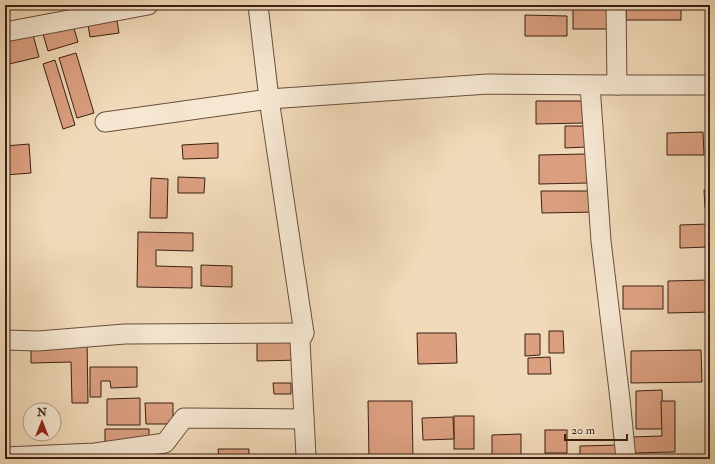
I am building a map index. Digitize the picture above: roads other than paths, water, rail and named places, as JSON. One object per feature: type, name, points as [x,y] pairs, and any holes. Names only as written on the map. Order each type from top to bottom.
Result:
[{"type":"street","points":[[5,32],[148,5]]},
{"type":"street","points":[[258,5],[269,99],[304,333],[300,341],[306,456],[308,459]]},
{"type":"street","points":[[616,5],[617,86]]},
{"type":"street","points":[[105,122],[269,99],[488,84],[617,86],[710,85]]},
{"type":"street","points":[[590,85],[601,241],[626,459]]},
{"type":"street","points":[[5,340],[38,341],[125,334],[304,333]]},
{"type":"street","points":[[5,457],[94,453],[165,443],[184,418],[304,419]]}]
